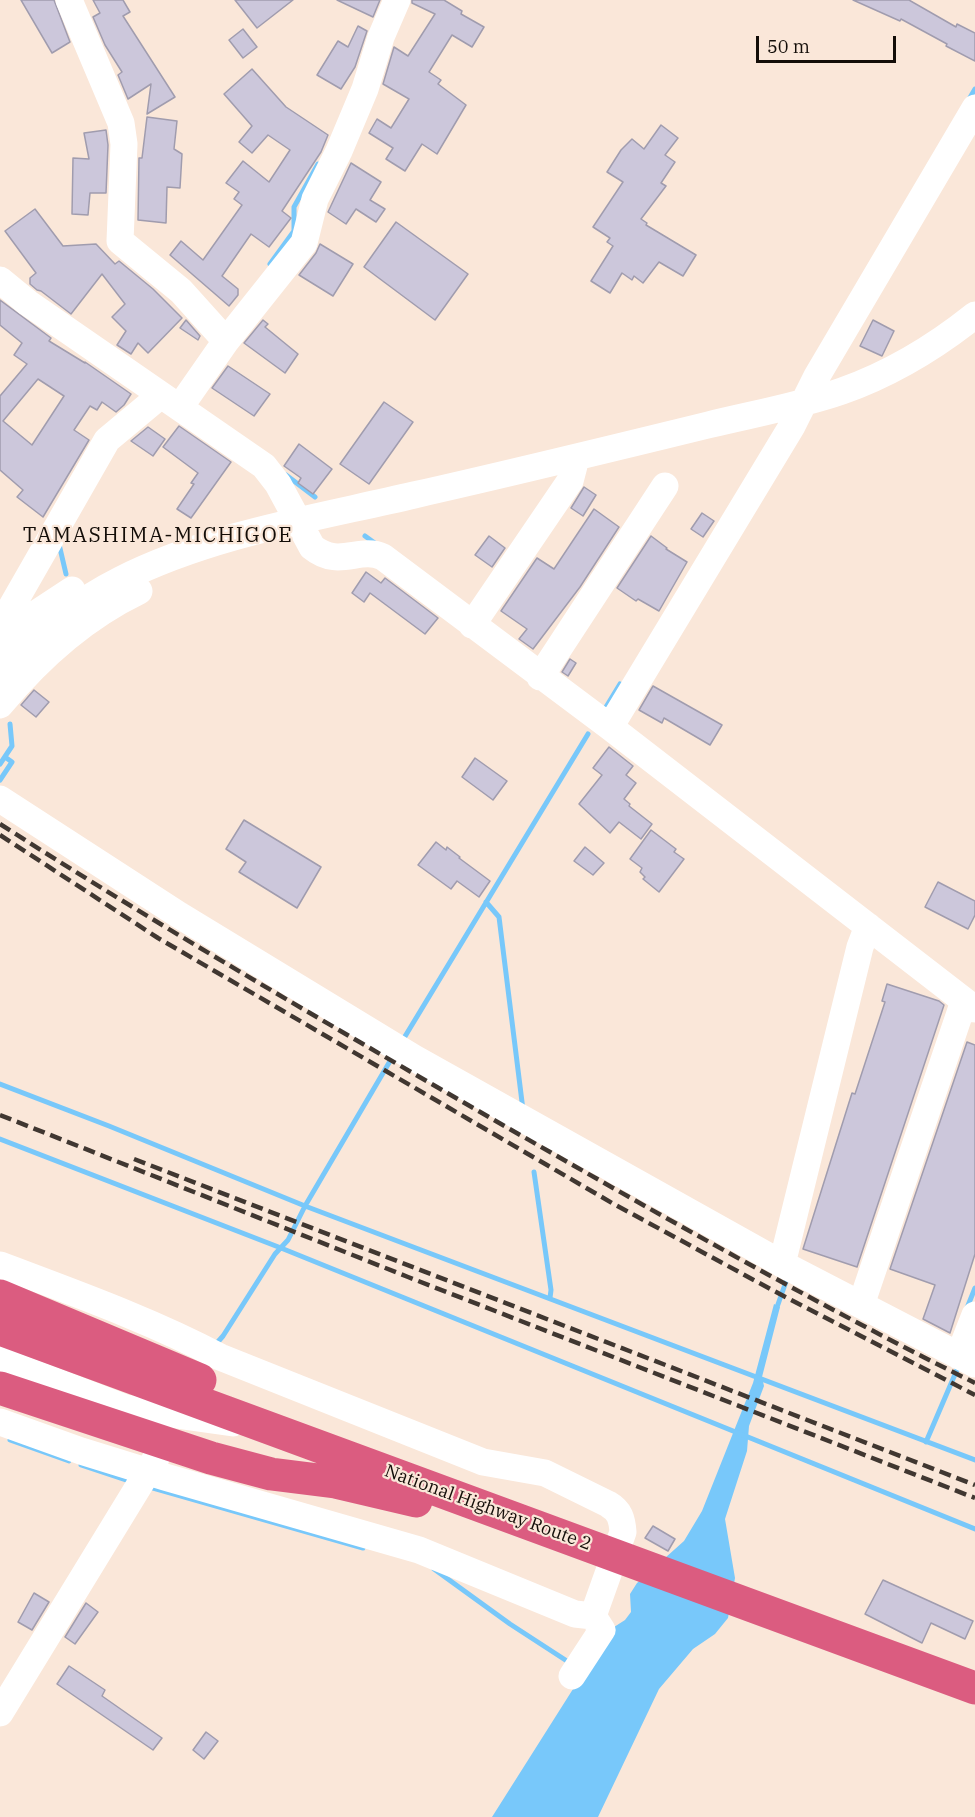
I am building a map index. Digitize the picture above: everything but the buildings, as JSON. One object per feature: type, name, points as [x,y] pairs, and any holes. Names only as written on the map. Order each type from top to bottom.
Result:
[{"type":"highway","points":[[0,1296],[359,1445],[407,1480]]},
{"type":"highway","name":"National Highway Route 2","points":[[0,1329],[975,1688]]},
{"type":"highway","points":[[0,1388],[211,1458],[271,1474],[335,1482],[540,1529]]},
{"type":"street","points":[[69,0],[121,123],[123,144],[120,242],[181,291],[226,341]]},
{"type":"street","points":[[0,627],[7,599],[107,440],[171,401],[226,341],[304,243],[315,199],[339,151],[365,89],[381,37],[397,0]]},
{"type":"street","points":[[614,720],[805,401],[817,376],[975,108]]},
{"type":"street","points":[[0,280],[28,303],[264,466],[278,484],[312,547],[319,553],[340,558],[379,555],[475,620],[543,672],[614,720],[969,1005],[862,1300]]},
{"type":"street","points":[[0,676],[35,639],[91,597],[146,568],[201,547],[298,522],[576,458],[842,391],[927,350],[975,315]]},
{"type":"street","points":[[475,620],[570,481],[576,458]]},
{"type":"street","points":[[543,672],[665,486]]},
{"type":"street","points":[[0,647],[34,615],[118,563],[165,545],[183,544],[201,547]]},
{"type":"street","points":[[0,705],[36,665],[80,629],[130,596],[188,565],[201,547]]},
{"type":"street","points":[[0,799],[179,915],[403,1051],[786,1262],[965,1354],[975,1315]]},
{"type":"street","points":[[786,1262],[822,1095],[860,947],[868,926]]},
{"type":"street","points":[[0,1265],[110,1307],[187,1340],[216,1365],[483,1462],[545,1473],[616,1509],[622,1519],[623,1532],[593,1616]]},
{"type":"street","points":[[0,1360],[134,1410],[270,1428]]},
{"type":"street","points":[[0,1422],[146,1473],[419,1550],[575,1614],[593,1616]]},
{"type":"street","points":[[0,1713],[146,1473]]},
{"type":"street","points":[[577,1670],[602,1630],[593,1616]]},
{"type":"water","points":[[774,1304],[780,1307],[762,1377],[764,1386],[749,1426],[747,1451],[725,1519],[735,1578],[728,1618],[715,1634],[693,1649],[659,1689],[598,1817],[492,1817],[611,1629],[625,1620],[631,1612],[630,1594],[637,1583],[684,1541],[702,1511],[753,1383]]},
{"type":"waterway","points":[[968,101],[975,89]]},
{"type":"waterway","points":[[270,264],[294,231],[294,207],[318,164]]},
{"type":"waterway","points":[[286,475],[315,497]]},
{"type":"waterway","points":[[365,536],[376,544]]},
{"type":"waterway","points":[[59,544],[66,574]]},
{"type":"waterway","points":[[603,712],[620,684]]},
{"type":"waterway","points":[[0,764],[12,746],[10,724]]},
{"type":"waterway","points":[[401,1043],[588,734]]},
{"type":"waterway","points":[[0,780],[12,762],[5,757]]},
{"type":"waterway","points":[[486,902],[499,917],[523,1110]]},
{"type":"waterway","points":[[216,1344],[275,1254],[288,1240],[305,1206],[393,1056]]},
{"type":"waterway","points":[[0,1084],[305,1206],[975,1460]]},
{"type":"waterway","points":[[0,1139],[281,1248],[975,1529]]},
{"type":"waterway","points":[[534,1172],[551,1290],[550,1298]]},
{"type":"waterway","points":[[776,1310],[788,1276]]},
{"type":"waterway","points":[[967,1308],[975,1288]]},
{"type":"waterway","points":[[926,1442],[959,1365]]},
{"type":"waterway","points":[[10,1440],[69,1461]]},
{"type":"waterway","points":[[81,1465],[132,1482]]},
{"type":"waterway","points":[[146,1486],[363,1548]]},
{"type":"waterway","points":[[434,1569],[510,1624],[570,1663]]},
{"type":"railway","points":[[0,824],[307,1012],[494,1120],[793,1288],[975,1383]]},
{"type":"railway","points":[[0,835],[158,938],[612,1203],[774,1291],[975,1395]]},
{"type":"railway","points":[[0,1115],[975,1498]]},
{"type":"railway","points":[[134,1159],[975,1485]]},
{"type":"district","name":"TAMASHIMA-MICHIGOE","points":[[158,536]]}]
